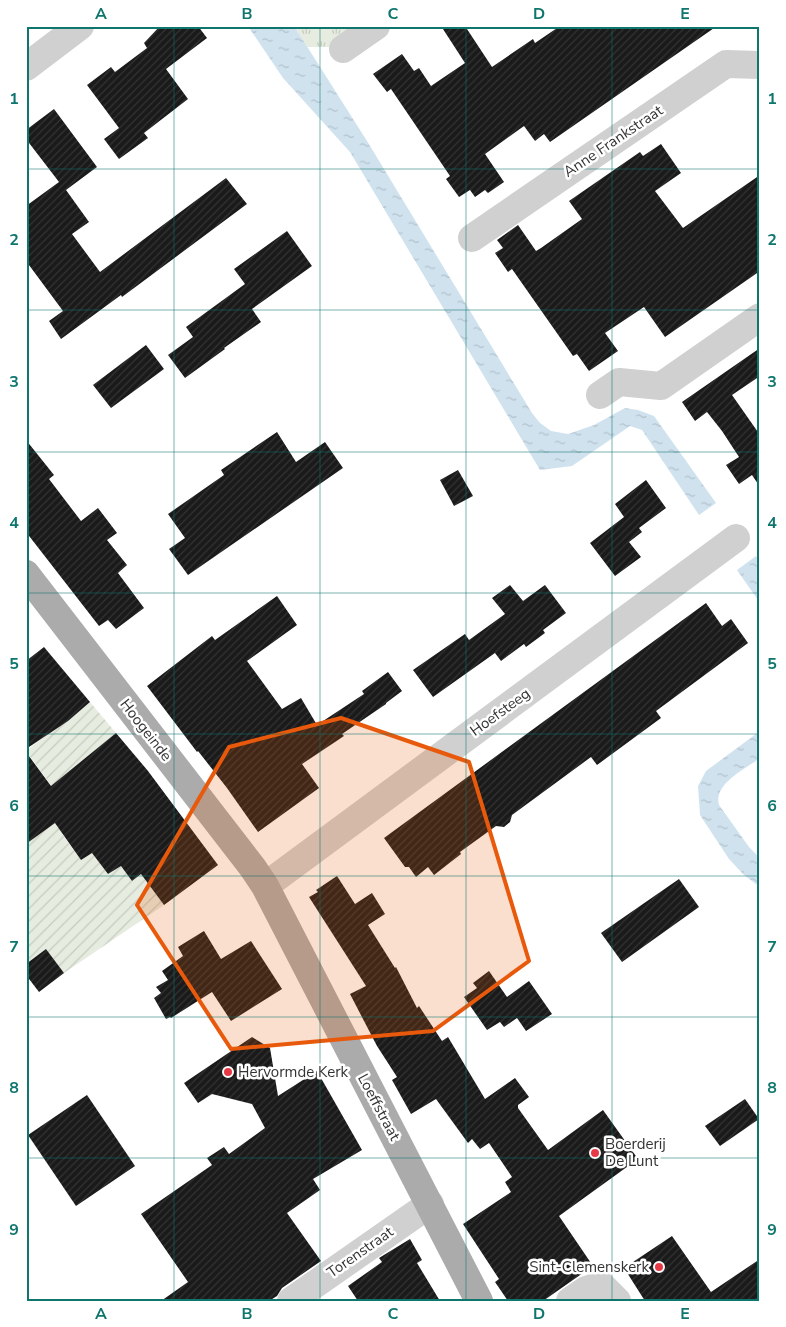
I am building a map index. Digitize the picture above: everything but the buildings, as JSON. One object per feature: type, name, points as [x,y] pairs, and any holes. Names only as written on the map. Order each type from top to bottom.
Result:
[{"type":"main road","name":"Hoogeinde","points":[[26,574],[265,886]]},
{"type":"main road","name":"Loeffstraat","points":[[265,886],[479,1301]]},
{"type":"street","points":[[26,67],[80,26]]},
{"type":"street","points":[[343,49],[376,26]]},
{"type":"street","name":"Anne Frankstraat","points":[[472,238],[726,64],[760,65]]},
{"type":"street","points":[[600,394],[620,382],[661,386],[760,317]]},
{"type":"street","name":"Hoefsteeg","points":[[265,886],[736,538]]},
{"type":"street","name":"Torenstraat","points":[[291,1301],[430,1204]]},
{"type":"street","points":[[570,1301],[586,1290],[601,1285],[617,1301]]},
{"type":"highlighted area","points":[[341,718],[469,762],[529,961],[433,1031],[231,1049],[137,905],[229,747]]},
{"type":"green space","points":[[294,26],[359,26],[331,47],[307,47]]},
{"type":"green space","points":[[90,702],[116,733],[59,780],[136,758],[148,771],[62,834],[81,860],[110,840],[99,862],[108,874],[121,866],[132,881],[143,873],[144,878],[164,905],[64,973],[46,949],[26,964],[26,844],[70,811],[26,751]]},
{"type":"water","points":[[248,26],[294,26],[367,141],[532,413],[540,423],[551,431],[568,434],[594,425],[625,408],[638,410],[654,416],[716,503],[699,515],[642,430],[630,426],[572,466],[540,470],[350,152],[283,78]]},
{"type":"water","points":[[756,556],[760,561],[760,603],[737,570]]},
{"type":"water","points":[[760,731],[760,758],[725,784],[718,797],[719,805],[749,847],[760,858],[760,887],[744,875],[729,859],[700,815],[698,786],[706,771]]},
{"type":"place","name":"Hervormde Kerk","points":[[228,1072]]},
{"type":"place","name":"Boerderij De Lunt","points":[[595,1153]]},
{"type":"place","name":"Sint-Clemenskerk","points":[[659,1267]]}]
